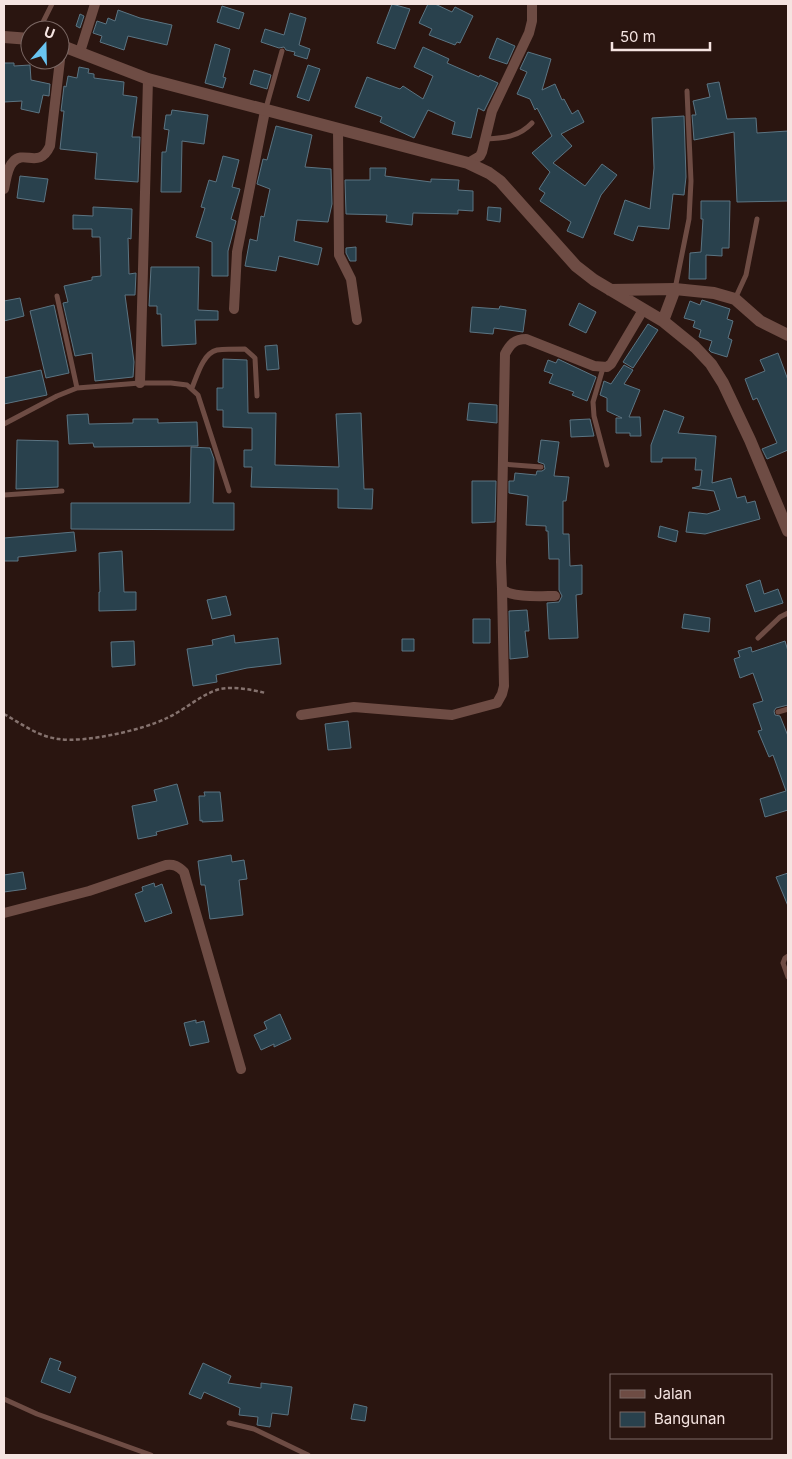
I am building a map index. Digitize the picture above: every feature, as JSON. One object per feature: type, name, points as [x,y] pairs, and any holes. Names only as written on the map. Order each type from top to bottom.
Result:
[{"type":"street","points":[[80,52],[95,4]]},
{"type":"street","points":[[468,163],[480,156],[492,111],[529,34],[532,21],[532,4]]},
{"type":"street","points":[[4,37],[20,38]]},
{"type":"street","points":[[70,48],[148,79],[468,163],[490,173],[500,181],[576,266],[610,290],[663,322],[695,347],[711,364],[750,440],[788,531]]},
{"type":"street","points":[[4,189],[13,161],[18,158],[39,158],[44,156],[50,146],[59,70]]},
{"type":"street","points":[[140,383],[148,79]]},
{"type":"street","points":[[234,308],[237,252],[265,111]]},
{"type":"street","points":[[338,129],[339,255],[351,279],[357,320]]},
{"type":"street","points":[[610,290],[675,289],[714,293],[735,299],[760,321],[788,335]]},
{"type":"street","points":[[663,322],[675,289]]},
{"type":"street","points":[[301,715],[354,707],[452,716],[498,704],[504,686],[501,562],[505,354],[509,346],[519,339],[526,339],[603,368],[608,367],[643,310]]},
{"type":"street","points":[[502,589],[512,594],[555,596]]},
{"type":"street","points":[[4,913],[89,891],[166,865],[174,864],[180,867],[184,872],[241,1069]]},
{"type":"lane","points":[[44,20],[52,4]]},
{"type":"lane","points":[[265,111],[282,51]]},
{"type":"lane","points":[[675,289],[689,219],[691,181],[687,91]]},
{"type":"lane","points":[[486,139],[504,138],[518,134],[525,131],[532,123]]},
{"type":"lane","points":[[735,299],[746,275],[757,220]]},
{"type":"lane","points":[[57,296],[76,388]]},
{"type":"lane","points":[[192,388],[208,355],[216,350],[245,349],[256,358],[257,396]]},
{"type":"lane","points":[[603,368],[594,402],[594,416],[607,465]]},
{"type":"lane","points":[[4,424],[76,388],[140,383],[171,383],[187,386],[192,388],[198,395],[229,491]]},
{"type":"lane","points":[[503,464],[541,467]]},
{"type":"lane","points":[[4,495],[62,491]]},
{"type":"lane","points":[[758,638],[780,617],[788,613]]},
{"type":"lane","points":[[778,712],[788,709]]},
{"type":"lane","points":[[788,956],[783,963],[788,978]]},
{"type":"lane","points":[[4,1399],[37,1414],[151,1455]]},
{"type":"lane","points":[[229,1423],[254,1429],[308,1455]]},
{"type":"path","points":[[4,714],[46,736],[58,740],[78,740],[137,729],[167,718],[210,693],[222,689],[248,689],[266,693]]},
{"type":"building","points":[[392,4],[410,9],[395,49],[377,43]]},
{"type":"building","points":[[428,4],[435,4],[452,12],[455,7],[473,16],[460,43],[457,42],[455,45],[429,35],[432,29],[419,23]]},
{"type":"building","points":[[222,6],[244,13],[239,29],[217,22]]},
{"type":"building","points":[[118,10],[140,18],[172,25],[167,45],[128,36],[124,50],[100,42],[102,36],[93,33],[97,21],[106,24],[108,18],[115,21]]},
{"type":"building","points":[[290,13],[306,18],[299,45],[310,49],[307,59],[294,55],[295,52],[286,50],[284,47],[279,48],[261,42],[265,29],[284,35]]},
{"type":"building","points":[[80,14],[84,16],[80,28],[76,26]]},
{"type":"building","points":[[497,38],[515,46],[507,64],[489,58]]},
{"type":"building","points":[[215,44],[230,49],[223,77],[226,78],[223,88],[205,83]]},
{"type":"building","points":[[423,47],[449,59],[447,63],[498,83],[484,111],[478,108],[471,138],[452,134],[455,122],[428,110],[414,138],[380,122],[382,117],[355,107],[367,77],[400,89],[403,86],[423,99],[433,76],[414,67]]},
{"type":"building","points":[[528,52],[551,59],[542,90],[555,84],[562,100],[564,99],[572,114],[578,110],[584,122],[561,134],[572,146],[553,163],[585,186],[602,164],[617,175],[601,195],[583,238],[567,231],[571,222],[540,201],[545,193],[539,189],[550,172],[532,153],[552,136],[530,99],[517,94],[527,72],[520,69]]},
{"type":"building","points":[[4,63],[14,63],[14,66],[20,66],[20,70],[30,70],[31,80],[50,84],[49,96],[43,95],[39,113],[21,109],[22,101],[4,102]]},
{"type":"building","points":[[308,65],[320,69],[309,101],[297,97]]},
{"type":"building","points":[[79,67],[89,69],[88,73],[94,74],[94,78],[124,82],[123,95],[137,97],[132,137],[140,137],[138,182],[95,179],[97,153],[60,149],[64,111],[61,111],[64,86],[66,87],[68,76],[77,78]]},
{"type":"building","points":[[254,70],[271,75],[267,89],[250,84]]},
{"type":"building","points":[[719,82],[727,119],[756,118],[757,133],[788,131],[788,201],[737,202],[734,132],[694,140],[692,115],[696,115],[693,101],[710,97],[707,84]]},
{"type":"building","points":[[172,110],[208,115],[204,144],[182,141],[181,192],[161,192],[162,152],[166,152],[169,130],[164,129],[166,115],[171,115]]},
{"type":"building","points":[[684,116],[686,177],[684,195],[673,194],[669,229],[638,226],[633,241],[614,234],[625,200],[650,209],[654,168],[652,118]]},
{"type":"building","points":[[276,126],[312,135],[305,167],[331,169],[332,204],[328,222],[297,220],[294,241],[322,248],[318,265],[279,256],[276,271],[245,266],[250,239],[257,241],[261,216],[264,217],[270,189],[257,184],[263,159],[267,160]]},
{"type":"building","points":[[223,156],[239,160],[232,187],[240,189],[231,219],[236,221],[228,251],[228,276],[212,276],[212,242],[196,237],[205,208],[201,207],[209,180],[216,182]]},
{"type":"building","points":[[370,168],[386,168],[385,176],[431,182],[431,179],[459,180],[458,190],[473,191],[473,211],[458,210],[458,214],[413,213],[412,225],[386,222],[387,215],[346,214],[345,180],[370,180]]},
{"type":"building","points":[[20,176],[48,179],[44,202],[17,198]]},
{"type":"building","points":[[701,201],[730,201],[729,248],[722,248],[722,256],[706,255],[706,279],[689,279],[690,253],[701,252],[703,219],[701,219]]},
{"type":"building","points":[[93,207],[132,209],[131,239],[128,238],[129,274],[136,273],[135,295],[125,295],[134,362],[133,377],[95,381],[92,353],[75,356],[63,303],[68,302],[64,286],[92,280],[92,277],[101,276],[100,237],[92,237],[92,229],[73,229],[73,215],[93,216]]},
{"type":"building","points":[[488,207],[501,208],[500,222],[487,220]]},
{"type":"building","points":[[356,247],[356,261],[350,261],[346,248]]},
{"type":"building","points":[[151,267],[199,267],[198,310],[218,311],[218,320],[195,320],[196,344],[162,346],[161,314],[157,314],[157,306],[149,306]]},
{"type":"building","points":[[20,298],[24,316],[4,321],[4,301]]},
{"type":"building","points":[[702,300],[730,309],[727,319],[733,321],[728,338],[732,340],[727,357],[711,352],[709,350],[712,341],[699,337],[701,330],[693,327],[695,321],[684,318],[690,301],[700,305]]},
{"type":"building","points":[[579,303],[596,312],[586,333],[569,325]]},
{"type":"building","points":[[54,305],[69,373],[46,378],[30,311]]},
{"type":"building","points":[[500,306],[526,310],[523,332],[494,328],[493,334],[470,332],[472,307],[499,309]]},
{"type":"building","points":[[648,324],[658,330],[633,368],[623,362]]},
{"type":"building","points":[[277,345],[279,369],[267,370],[265,346]]},
{"type":"building","points":[[778,353],[788,380],[788,450],[767,459],[762,449],[777,443],[757,398],[753,400],[745,379],[765,371],[760,360]]},
{"type":"building","points":[[223,359],[247,360],[248,413],[276,413],[275,465],[339,467],[336,414],[361,413],[364,489],[373,489],[372,509],[338,508],[338,489],[251,487],[252,467],[244,467],[244,450],[252,450],[252,428],[223,427],[223,410],[217,410],[217,388],[223,388]]},
{"type":"building","points":[[558,359],[596,377],[587,401],[572,395],[574,392],[549,383],[553,374],[544,371],[548,360],[556,363]]},
{"type":"building","points":[[624,365],[633,370],[624,384],[640,390],[629,417],[640,417],[641,436],[630,436],[630,433],[616,433],[616,418],[622,418],[607,411],[607,398],[600,395],[604,381],[611,384]]},
{"type":"building","points":[[41,370],[47,395],[4,404],[4,378]]},
{"type":"building","points":[[469,403],[497,405],[497,423],[467,420]]},
{"type":"building","points":[[664,410],[684,417],[678,433],[716,436],[712,483],[731,478],[737,498],[745,496],[747,503],[755,501],[760,519],[705,534],[686,532],[689,512],[707,514],[720,510],[714,491],[692,488],[700,486],[702,470],[695,470],[696,458],[662,458],[662,462],[651,462],[651,445]]},
{"type":"building","points":[[88,414],[89,424],[133,423],[133,419],[158,419],[158,423],[197,422],[198,446],[94,447],[93,443],[69,444],[67,415]]},
{"type":"building","points":[[590,419],[594,436],[571,437],[570,420]]},
{"type":"building","points":[[17,440],[58,441],[58,487],[16,489]]},
{"type":"building","points":[[541,440],[559,442],[554,476],[569,477],[566,501],[563,501],[563,534],[569,534],[570,566],[582,565],[582,594],[576,595],[578,638],[549,639],[547,603],[559,602],[562,596],[559,590],[559,559],[549,559],[548,531],[546,531],[546,526],[526,525],[528,496],[509,493],[509,481],[514,481],[515,473],[536,475],[537,471],[545,469],[544,464],[538,462]]},
{"type":"building","points":[[191,447],[210,448],[214,459],[213,503],[234,503],[234,530],[71,529],[71,503],[190,503]]},
{"type":"building","points":[[472,481],[496,481],[495,522],[472,523]]},
{"type":"building","points":[[660,526],[678,531],[676,542],[658,537]]},
{"type":"building","points":[[74,532],[76,551],[18,557],[18,561],[4,561],[4,538]]},
{"type":"building","points":[[122,551],[124,592],[136,592],[136,610],[99,611],[99,553]]},
{"type":"building","points":[[760,580],[764,594],[778,589],[783,603],[755,612],[746,585]]},
{"type":"building","points":[[226,596],[231,615],[212,619],[207,600]]},
{"type":"building","points":[[527,610],[529,631],[525,631],[528,657],[510,659],[509,611]]},
{"type":"building","points":[[684,614],[710,618],[709,632],[682,628]]},
{"type":"building","points":[[473,619],[490,619],[490,643],[473,643]]},
{"type":"building","points":[[234,635],[235,643],[278,638],[281,664],[247,668],[216,675],[217,682],[193,686],[187,649],[213,645],[212,640]]},
{"type":"building","points":[[402,639],[414,639],[414,651],[402,651]]},
{"type":"building","points":[[134,641],[135,665],[112,667],[111,642]]},
{"type":"building","points":[[785,641],[788,651],[788,705],[776,708],[774,711],[775,715],[780,716],[788,736],[788,810],[765,817],[760,799],[786,791],[773,755],[769,757],[758,731],[762,730],[753,704],[763,701],[753,673],[740,678],[734,659],[740,657],[738,651],[751,647],[752,652]]},
{"type":"building","points":[[348,721],[351,748],[328,750],[325,724]]},
{"type":"building","points":[[177,784],[188,824],[156,832],[157,835],[138,839],[132,806],[157,801],[154,790]]},
{"type":"building","points":[[204,792],[220,792],[223,821],[200,821],[199,796],[205,796]]},
{"type":"building","points":[[231,855],[232,862],[244,860],[247,879],[239,880],[243,915],[210,919],[205,885],[201,885],[198,861]]},
{"type":"building","points":[[23,872],[26,889],[4,892],[4,875]]},
{"type":"building","points":[[788,873],[788,906],[776,877]]},
{"type":"building","points":[[154,883],[155,887],[162,884],[172,913],[145,922],[135,894],[143,891],[142,887]]},
{"type":"building","points":[[280,1014],[291,1039],[274,1047],[274,1044],[261,1050],[254,1035],[267,1029],[264,1022]]},
{"type":"building","points":[[196,1020],[196,1023],[204,1021],[209,1042],[190,1046],[184,1023]]},
{"type":"building","points":[[50,1358],[61,1362],[58,1370],[76,1377],[70,1393],[41,1382]]},
{"type":"building","points":[[203,1363],[231,1376],[228,1383],[261,1388],[261,1383],[292,1387],[288,1415],[272,1413],[270,1427],[257,1425],[258,1417],[239,1415],[240,1408],[204,1392],[201,1399],[189,1394]]},
{"type":"building","points":[[354,1404],[367,1407],[365,1421],[351,1419]]}]
